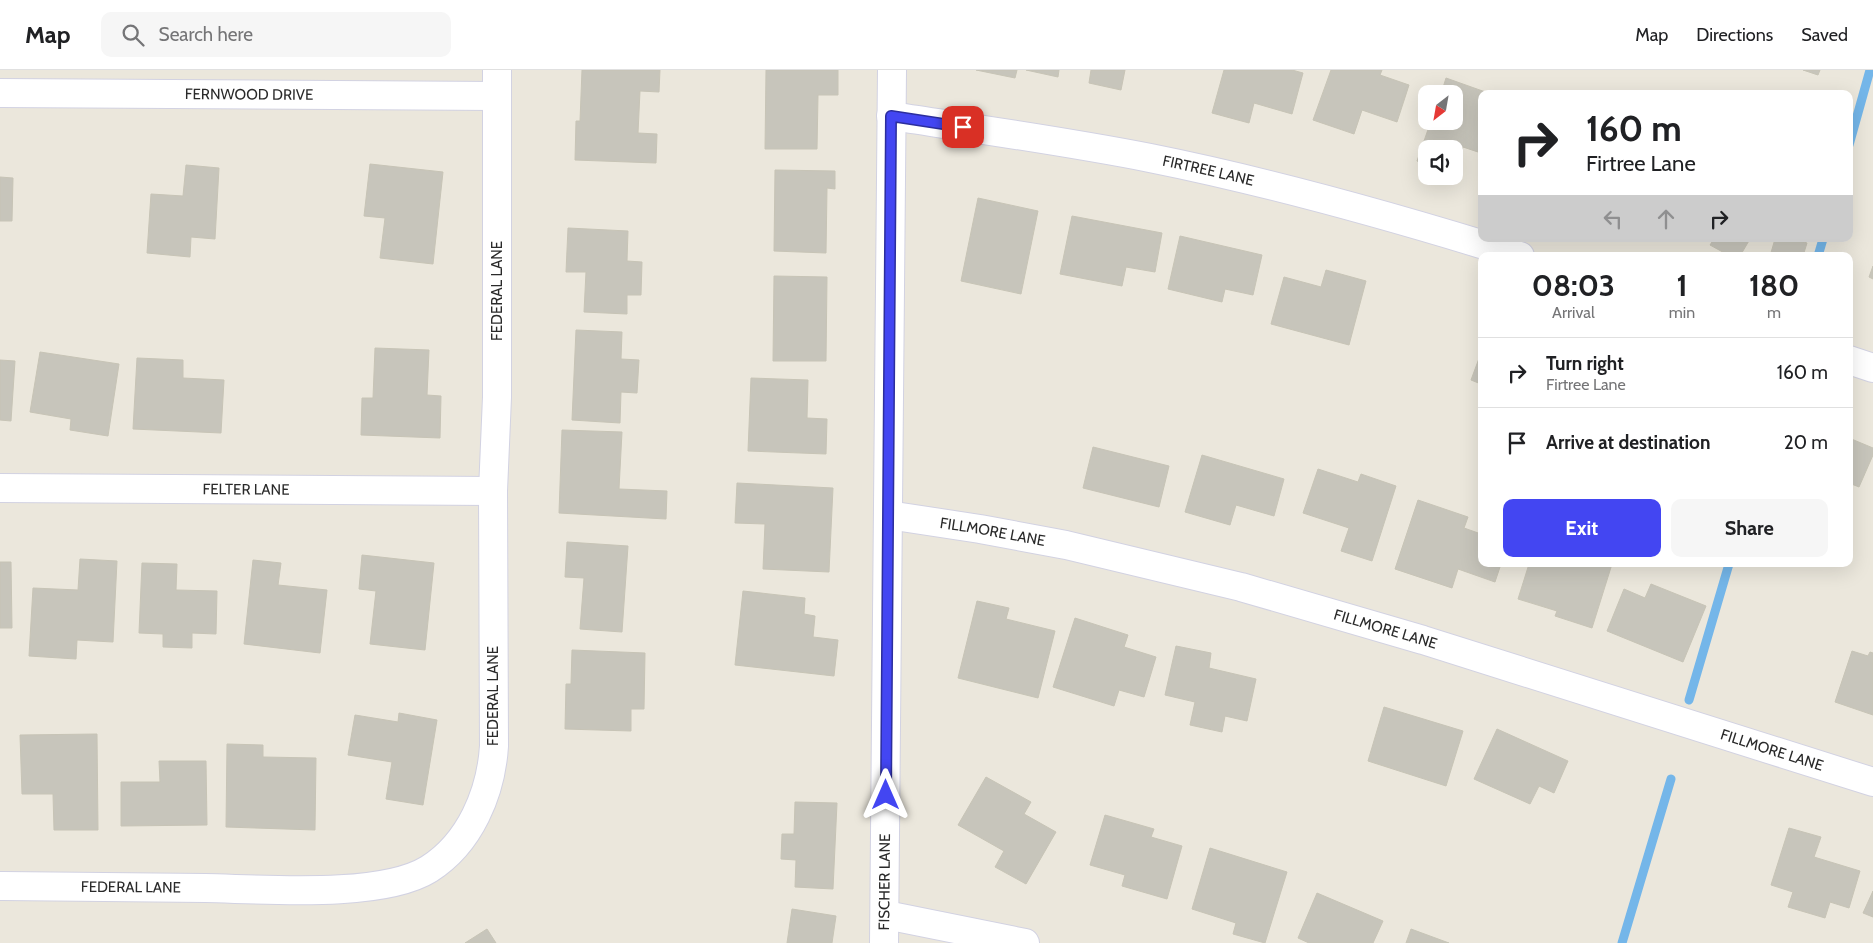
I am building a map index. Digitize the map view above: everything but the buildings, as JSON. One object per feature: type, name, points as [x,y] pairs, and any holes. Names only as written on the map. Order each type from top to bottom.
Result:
[{"type":"street","name":"FISCHER LANE","points":[[884,943],[886,915],[892,70]]},
{"type":"street","name":"FERNWOOD DRIVE","points":[[0,93],[497,83]]},
{"type":"street","name":"FEDERAL LANE","points":[[0,886],[300,890],[355,888],[387,884],[429,869],[457,845],[480,805],[489,782],[493,759],[493,491],[497,397],[497,83]]},
{"type":"street","name":"FIRTREE LANE","points":[[891,116],[1082,146],[1204,170],[1400,219],[1507,252]]},
{"type":"street","points":[[1853,361],[1873,368]]},
{"type":"street","name":"FELTER LANE","points":[[0,488],[493,491]]},
{"type":"street","name":"FILLMORE LANE","points":[[888,515],[1066,545],[1241,587],[1414,637],[1873,782]]},
{"type":"street","points":[[886,915],[1025,943]]},
{"type":"waterway","points":[[1853,131],[1870,70]]},
{"type":"waterway","points":[[1819,252],[1822,242]]},
{"type":"waterway","points":[[1689,700],[1728,567]]},
{"type":"waterway","points":[[1622,943],[1671,779]]},
{"type":"route","points":[[886,795],[891,116],[963,127]]}]
